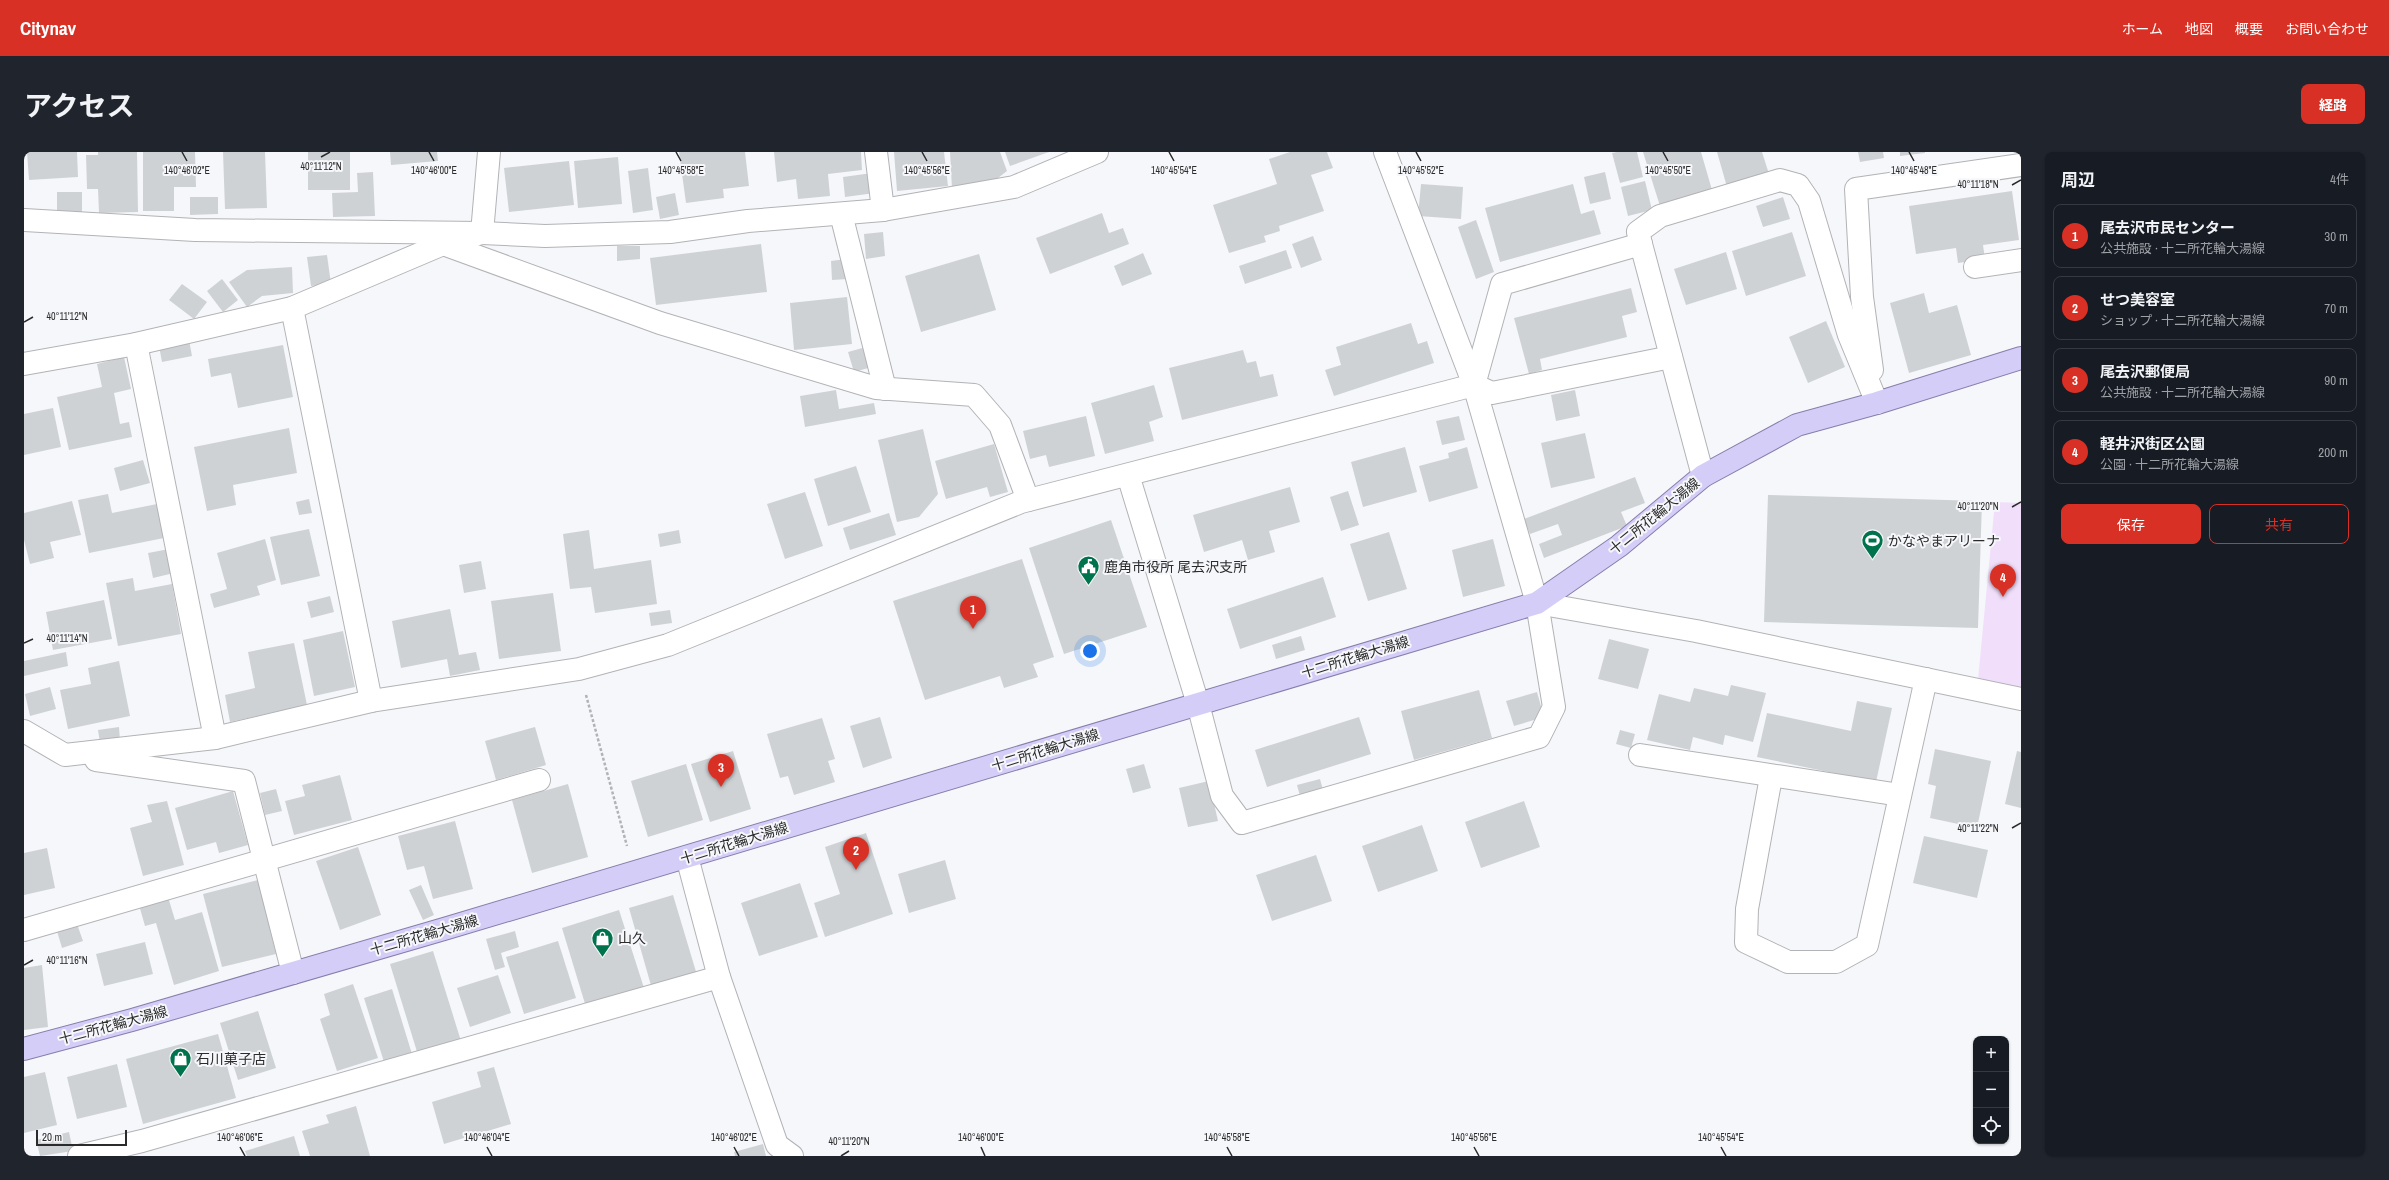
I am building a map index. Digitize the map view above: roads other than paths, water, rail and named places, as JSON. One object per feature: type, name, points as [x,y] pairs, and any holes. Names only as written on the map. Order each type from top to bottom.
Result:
[{"type":"main road","name":"十二所花輪大湯線","points":[[24,1049],[132,1020],[687,857],[1537,603],[1619,546],[1703,476],[1797,425],[1877,403],[2021,358]]},
{"type":"street","points":[[482,233],[489,152]]},
{"type":"street","points":[[876,152],[883,210]]},
{"type":"street","points":[[24,220],[195,230],[482,233],[545,236],[670,232],[748,221],[883,210],[1014,187],[1097,152]]},
{"type":"street","points":[[1128,475],[1198,704],[1222,796],[1242,824],[1539,737],[1554,707],[1537,603],[1474,385],[1385,152]]},
{"type":"street","points":[[1877,403],[1862,297],[1856,189],[2021,165]]},
{"type":"street","points":[[1703,476],[1638,232],[1660,216],[1780,180],[1798,185],[1809,201],[1849,335],[1877,403]]},
{"type":"street","points":[[841,214],[886,389]]},
{"type":"street","points":[[24,364],[136,344],[292,308],[443,244],[482,233]]},
{"type":"street","points":[[443,244],[660,323],[886,389],[974,395],[1000,425],[1028,500]]},
{"type":"street","points":[[1474,385],[1502,284],[1641,244]]},
{"type":"street","points":[[1975,267],[2021,260]]},
{"type":"street","points":[[292,308],[371,701]]},
{"type":"street","points":[[136,344],[215,738]]},
{"type":"street","points":[[65,756],[215,738],[371,701],[579,669],[668,645],[1028,500],[1474,385],[1492,393],[1671,356]]},
{"type":"street","points":[[1537,603],[1696,631],[2021,699]]},
{"type":"street","points":[[1771,777],[1747,909],[1746,942],[1788,962],[1836,962],[1867,945],[1926,679]]},
{"type":"street","points":[[24,731],[65,756],[244,781],[293,973]]},
{"type":"street","points":[[1640,755],[1771,777],[1900,795]]},
{"type":"street","points":[[24,930],[539,780]]},
{"type":"street","points":[[687,857],[719,977],[777,1145],[792,1156]]},
{"type":"street","points":[[79,1156],[150,1138],[719,977]]},
{"type":"place","name":"かなやまアリーナ","points":[[1873,560]]},
{"type":"place","name":"鹿角市役所 尾去沢支所","points":[[1088,586]]},
{"type":"place","name":"軽井沢街区公園","points":[[2003,597]]},
{"type":"place","name":"尾去沢市民センター","points":[[973,629]]},
{"type":"place","name":"尾去沢郵便局","points":[[721,787]]},
{"type":"place","name":"せつ美容室","points":[[856,870]]},
{"type":"place","name":"山久","points":[[603,958]]},
{"type":"place","name":"石川菓子店","points":[[181,1078]]}]
